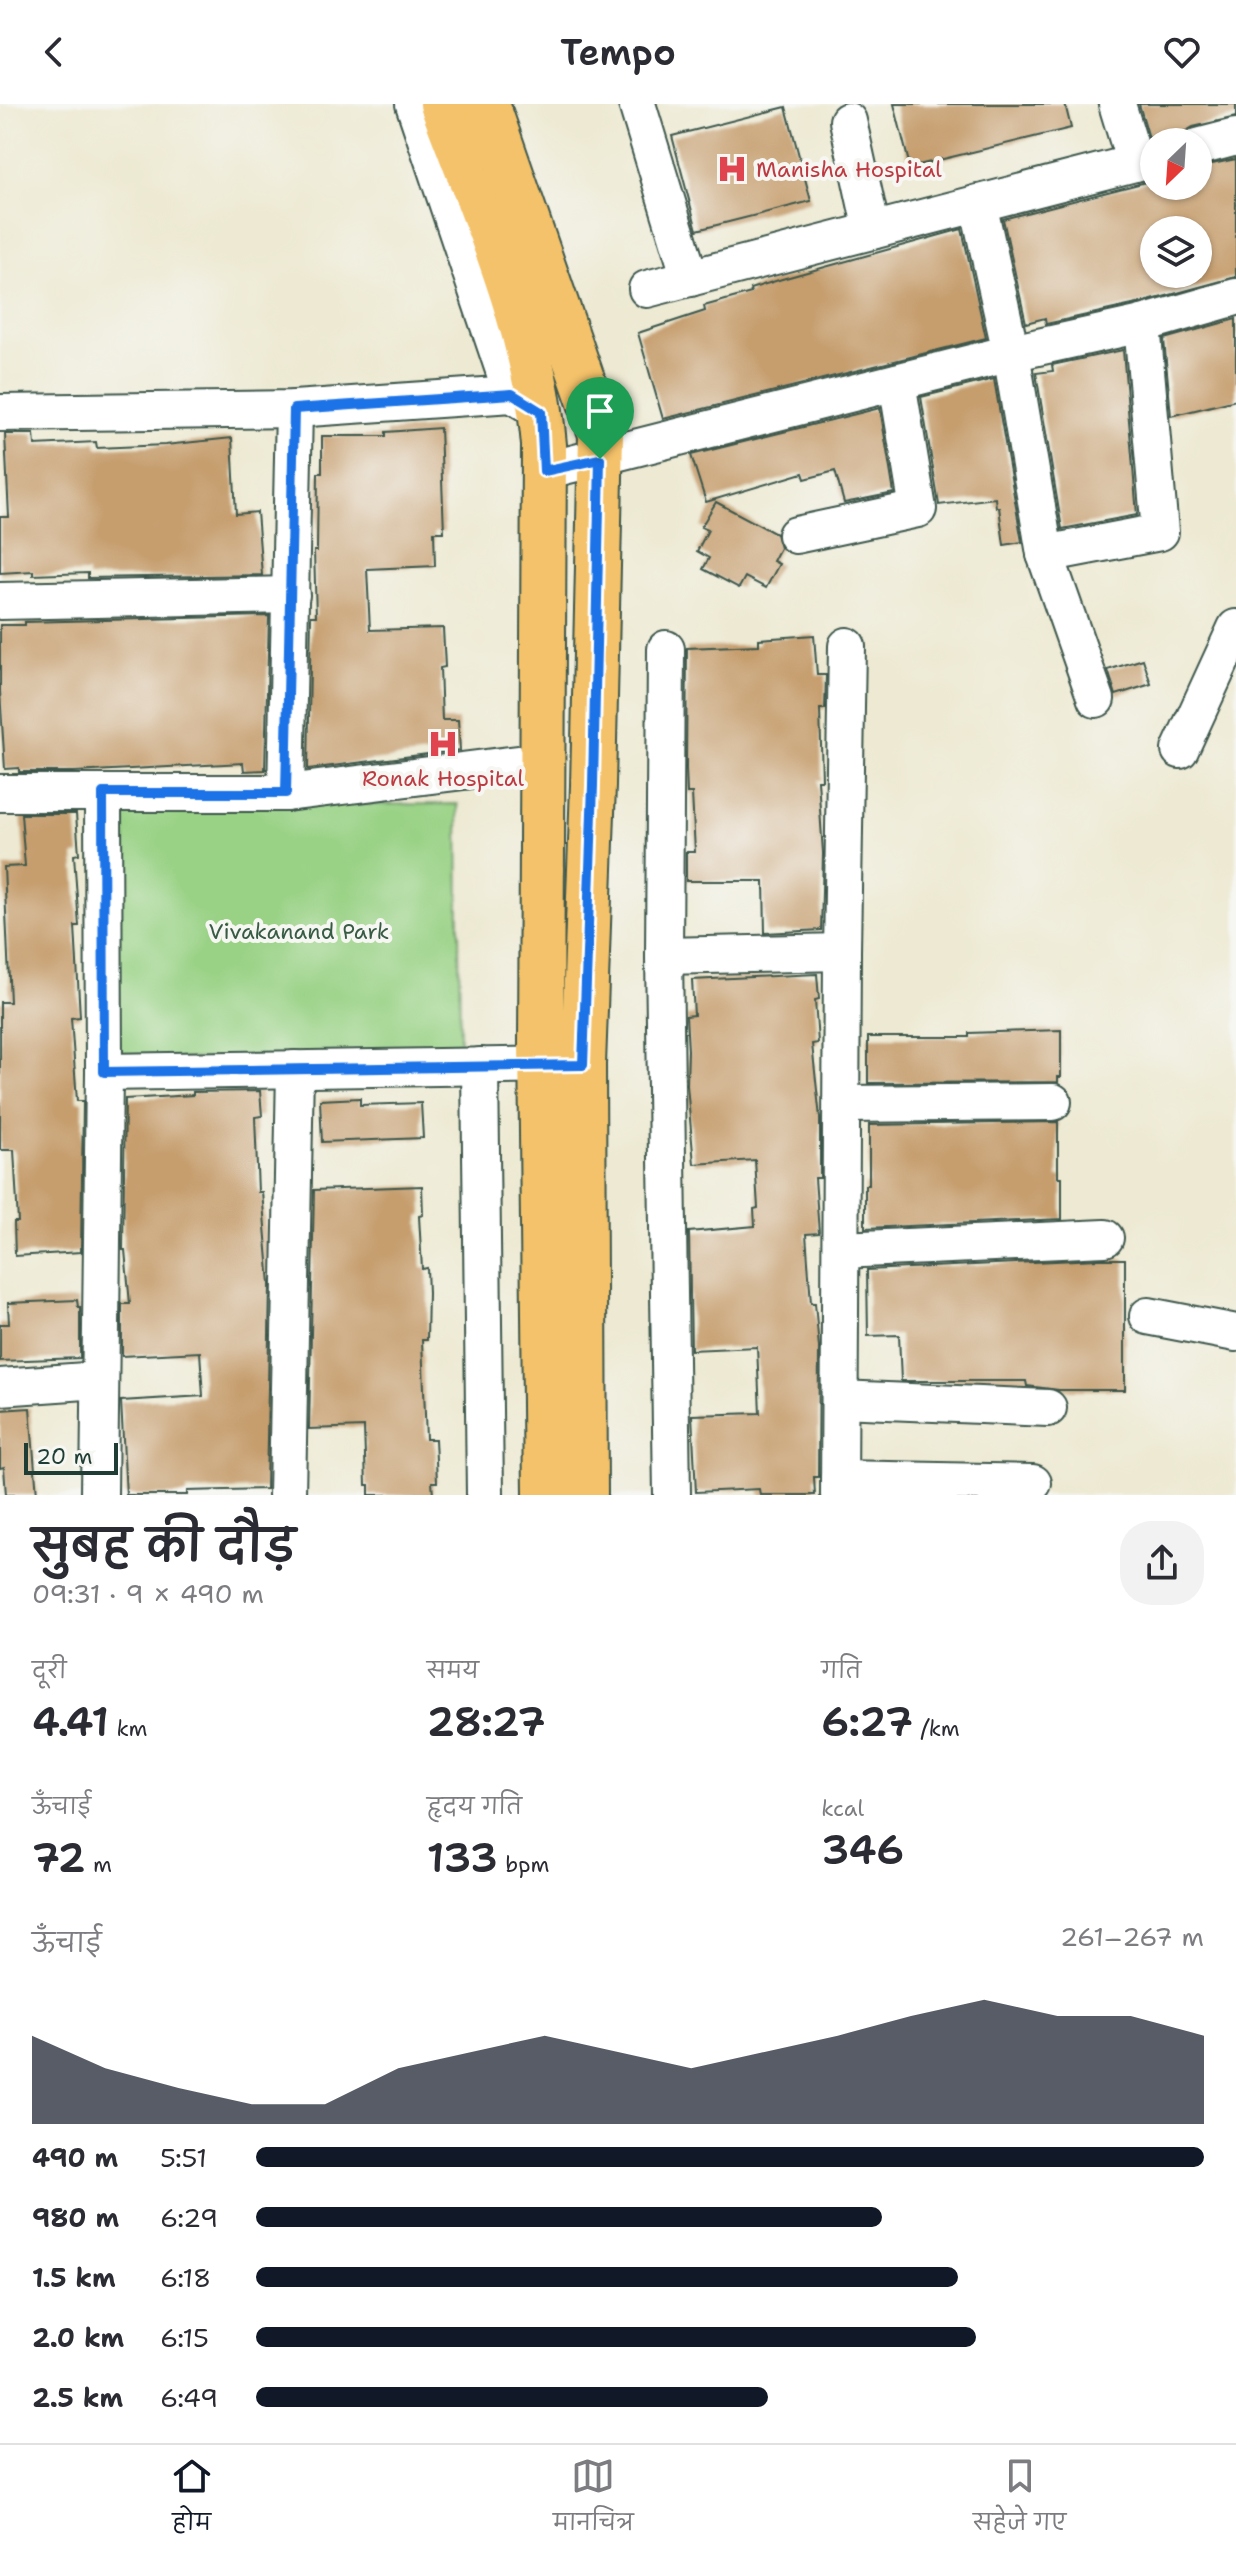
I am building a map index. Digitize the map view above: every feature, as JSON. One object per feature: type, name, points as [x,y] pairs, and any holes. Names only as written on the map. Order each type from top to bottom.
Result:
[{"type":"main road","points":[[442,104],[512,290],[526,403],[544,471],[543,761],[563,1065],[585,1495]]},
{"type":"main road","points":[[487,104],[601,434],[593,785],[563,1065],[546,1495]]},
{"type":"street","points":[[0,413],[526,403],[414,104]]},
{"type":"street","points":[[637,104],[690,278]]},
{"type":"street","points":[[1117,104],[1140,152]]},
{"type":"street","points":[[848,121],[872,231]]},
{"type":"street","points":[[1212,143],[1236,137]]},
{"type":"street","points":[[647,289],[1140,161]]},
{"type":"street","points":[[978,203],[1011,353],[1045,554],[1096,699]]},
{"type":"street","points":[[544,471],[1011,353],[1142,324],[1236,297]]},
{"type":"street","points":[[1045,554],[1160,532],[1142,324]]},
{"type":"street","points":[[796,535],[918,509],[897,382]]},
{"type":"street","points":[[286,793],[294,409]]},
{"type":"street","points":[[0,601],[291,595]]},
{"type":"street","points":[[1180,750],[1236,628]]},
{"type":"street","points":[[847,646],[839,1487],[1033,1483]]},
{"type":"street","points":[[666,649],[664,956],[672,1495]]},
{"type":"street","points":[[0,793],[286,793],[543,761]]},
{"type":"street","points":[[99,1495],[104,1072],[103,793]]},
{"type":"street","points":[[664,956],[842,952]]},
{"type":"street","points":[[104,1072],[563,1065]]},
{"type":"street","points":[[480,1066],[485,1495]]},
{"type":"street","points":[[287,1495],[295,1069]]},
{"type":"street","points":[[843,1104],[1053,1102]]},
{"type":"street","points":[[841,1250],[1105,1238]]},
{"type":"street","points":[[1148,1316],[1236,1333]]},
{"type":"street","points":[[0,1387],[100,1380]]},
{"type":"street","points":[[840,1399],[1048,1408]]},
{"type":"green space","name":"Vivakanand Park","points":[[458,804],[460,1054],[115,1060],[113,806]]},
{"type":"building","points":[[894,104],[1065,104],[1071,128],[910,167]]},
{"type":"building","points":[[1139,104],[1236,104],[1236,117],[1191,128],[1146,128]]},
{"type":"building","points":[[786,107],[811,201],[697,230],[672,136]]},
{"type":"building","points":[[1236,159],[1236,277],[1212,284],[1212,216],[1140,216],[1140,288],[1196,288],[1137,304],[1046,324],[1045,318],[1026,323],[1003,219],[1140,184],[1140,200],[1212,200],[1212,164]]},
{"type":"building","points":[[962,229],[986,338],[663,419],[638,333],[705,311],[704,306],[751,293],[750,289]]},
{"type":"building","points":[[1236,319],[1236,400],[1171,416],[1164,339]]},
{"type":"building","points":[[1123,350],[1137,515],[1062,529],[1036,373],[1053,371],[1052,365]]},
{"type":"building","points":[[994,379],[1022,542],[1004,545],[995,498],[939,505],[921,397]]},
{"type":"building","points":[[880,408],[894,493],[844,503],[835,471],[805,479],[803,473],[706,502],[691,455]]},
{"type":"building","points":[[440,428],[444,532],[434,532],[435,566],[367,569],[370,630],[443,628],[445,667],[440,668],[442,720],[458,720],[460,750],[308,769],[311,616],[316,616],[314,551],[317,551],[322,436],[386,436],[386,432]]},
{"type":"building","points":[[5,434],[34,434],[35,445],[96,442],[97,448],[232,438],[236,514],[257,512],[262,575],[88,578],[88,573],[0,573],[0,517],[9,517]]},
{"type":"building","points":[[716,502],[776,534],[780,548],[773,561],[779,564],[766,588],[745,577],[739,588],[703,569],[709,558],[697,551],[708,530],[701,527]]},
{"type":"building","points":[[269,616],[265,770],[244,771],[243,763],[74,772],[5,769],[0,625]]},
{"type":"building","points":[[814,635],[817,675],[826,675],[825,709],[820,709],[822,780],[818,780],[823,853],[821,930],[765,933],[764,881],[686,881],[686,852],[695,852],[692,793],[687,793],[686,768],[687,648],[759,645],[759,639]]},
{"type":"building","points":[[1143,659],[1151,684],[1116,695],[1108,670]]},
{"type":"building","points":[[21,814],[76,814],[79,854],[74,855],[79,926],[75,926],[80,1017],[71,1018],[77,1101],[83,1101],[81,1252],[15,1256],[14,1222],[18,1222],[14,1150],[0,1150],[0,1002],[10,1002],[4,867],[25,866]]},
{"type":"building","points":[[817,974],[818,1043],[812,1044],[820,1118],[820,1178],[815,1178],[819,1233],[806,1234],[811,1303],[815,1303],[819,1348],[818,1477],[814,1477],[815,1495],[760,1495],[759,1489],[696,1492],[692,1415],[760,1413],[757,1347],[691,1350],[689,1232],[755,1226],[754,1209],[758,1208],[755,1160],[694,1164],[687,1085],[686,1016],[694,1015],[692,980]]},
{"type":"building","points":[[1061,1030],[1061,1077],[1058,1077],[1058,1082],[868,1083],[868,1037],[969,1037],[969,1033]]},
{"type":"building","points":[[260,1091],[262,1116],[255,1117],[258,1192],[262,1192],[270,1284],[266,1489],[187,1491],[187,1495],[126,1495],[121,1401],[203,1396],[200,1352],[122,1356],[122,1304],[130,1304],[123,1250],[125,1099],[193,1095],[193,1092]]},
{"type":"building","points":[[360,1098],[360,1105],[421,1103],[423,1138],[322,1142],[320,1100]]},
{"type":"building","points":[[1058,1122],[1062,1219],[865,1228],[869,1125]]},
{"type":"building","points":[[422,1186],[423,1215],[419,1216],[422,1269],[427,1268],[428,1293],[427,1340],[422,1340],[426,1439],[435,1439],[437,1482],[432,1482],[433,1495],[369,1495],[364,1427],[309,1429],[314,1190]]},
{"type":"building","points":[[1125,1259],[1125,1390],[1059,1390],[1027,1386],[1026,1381],[901,1381],[899,1335],[868,1336],[867,1270]]},
{"type":"building","points":[[77,1300],[80,1307],[80,1358],[0,1361],[0,1324],[9,1324],[8,1303]]},
{"type":"building","points":[[30,1408],[37,1495],[6,1495],[4,1467],[0,1468],[0,1410]]},
{"type":"place","name":"Manisha Hospital","points":[[732,169]]},
{"type":"place","name":"Ronak Hospital","points":[[443,744]]},
{"type":"route","points":[[512,394],[541,412],[544,471],[600,459],[583,1065],[104,1072],[103,793],[286,793],[294,409],[512,394]]}]
